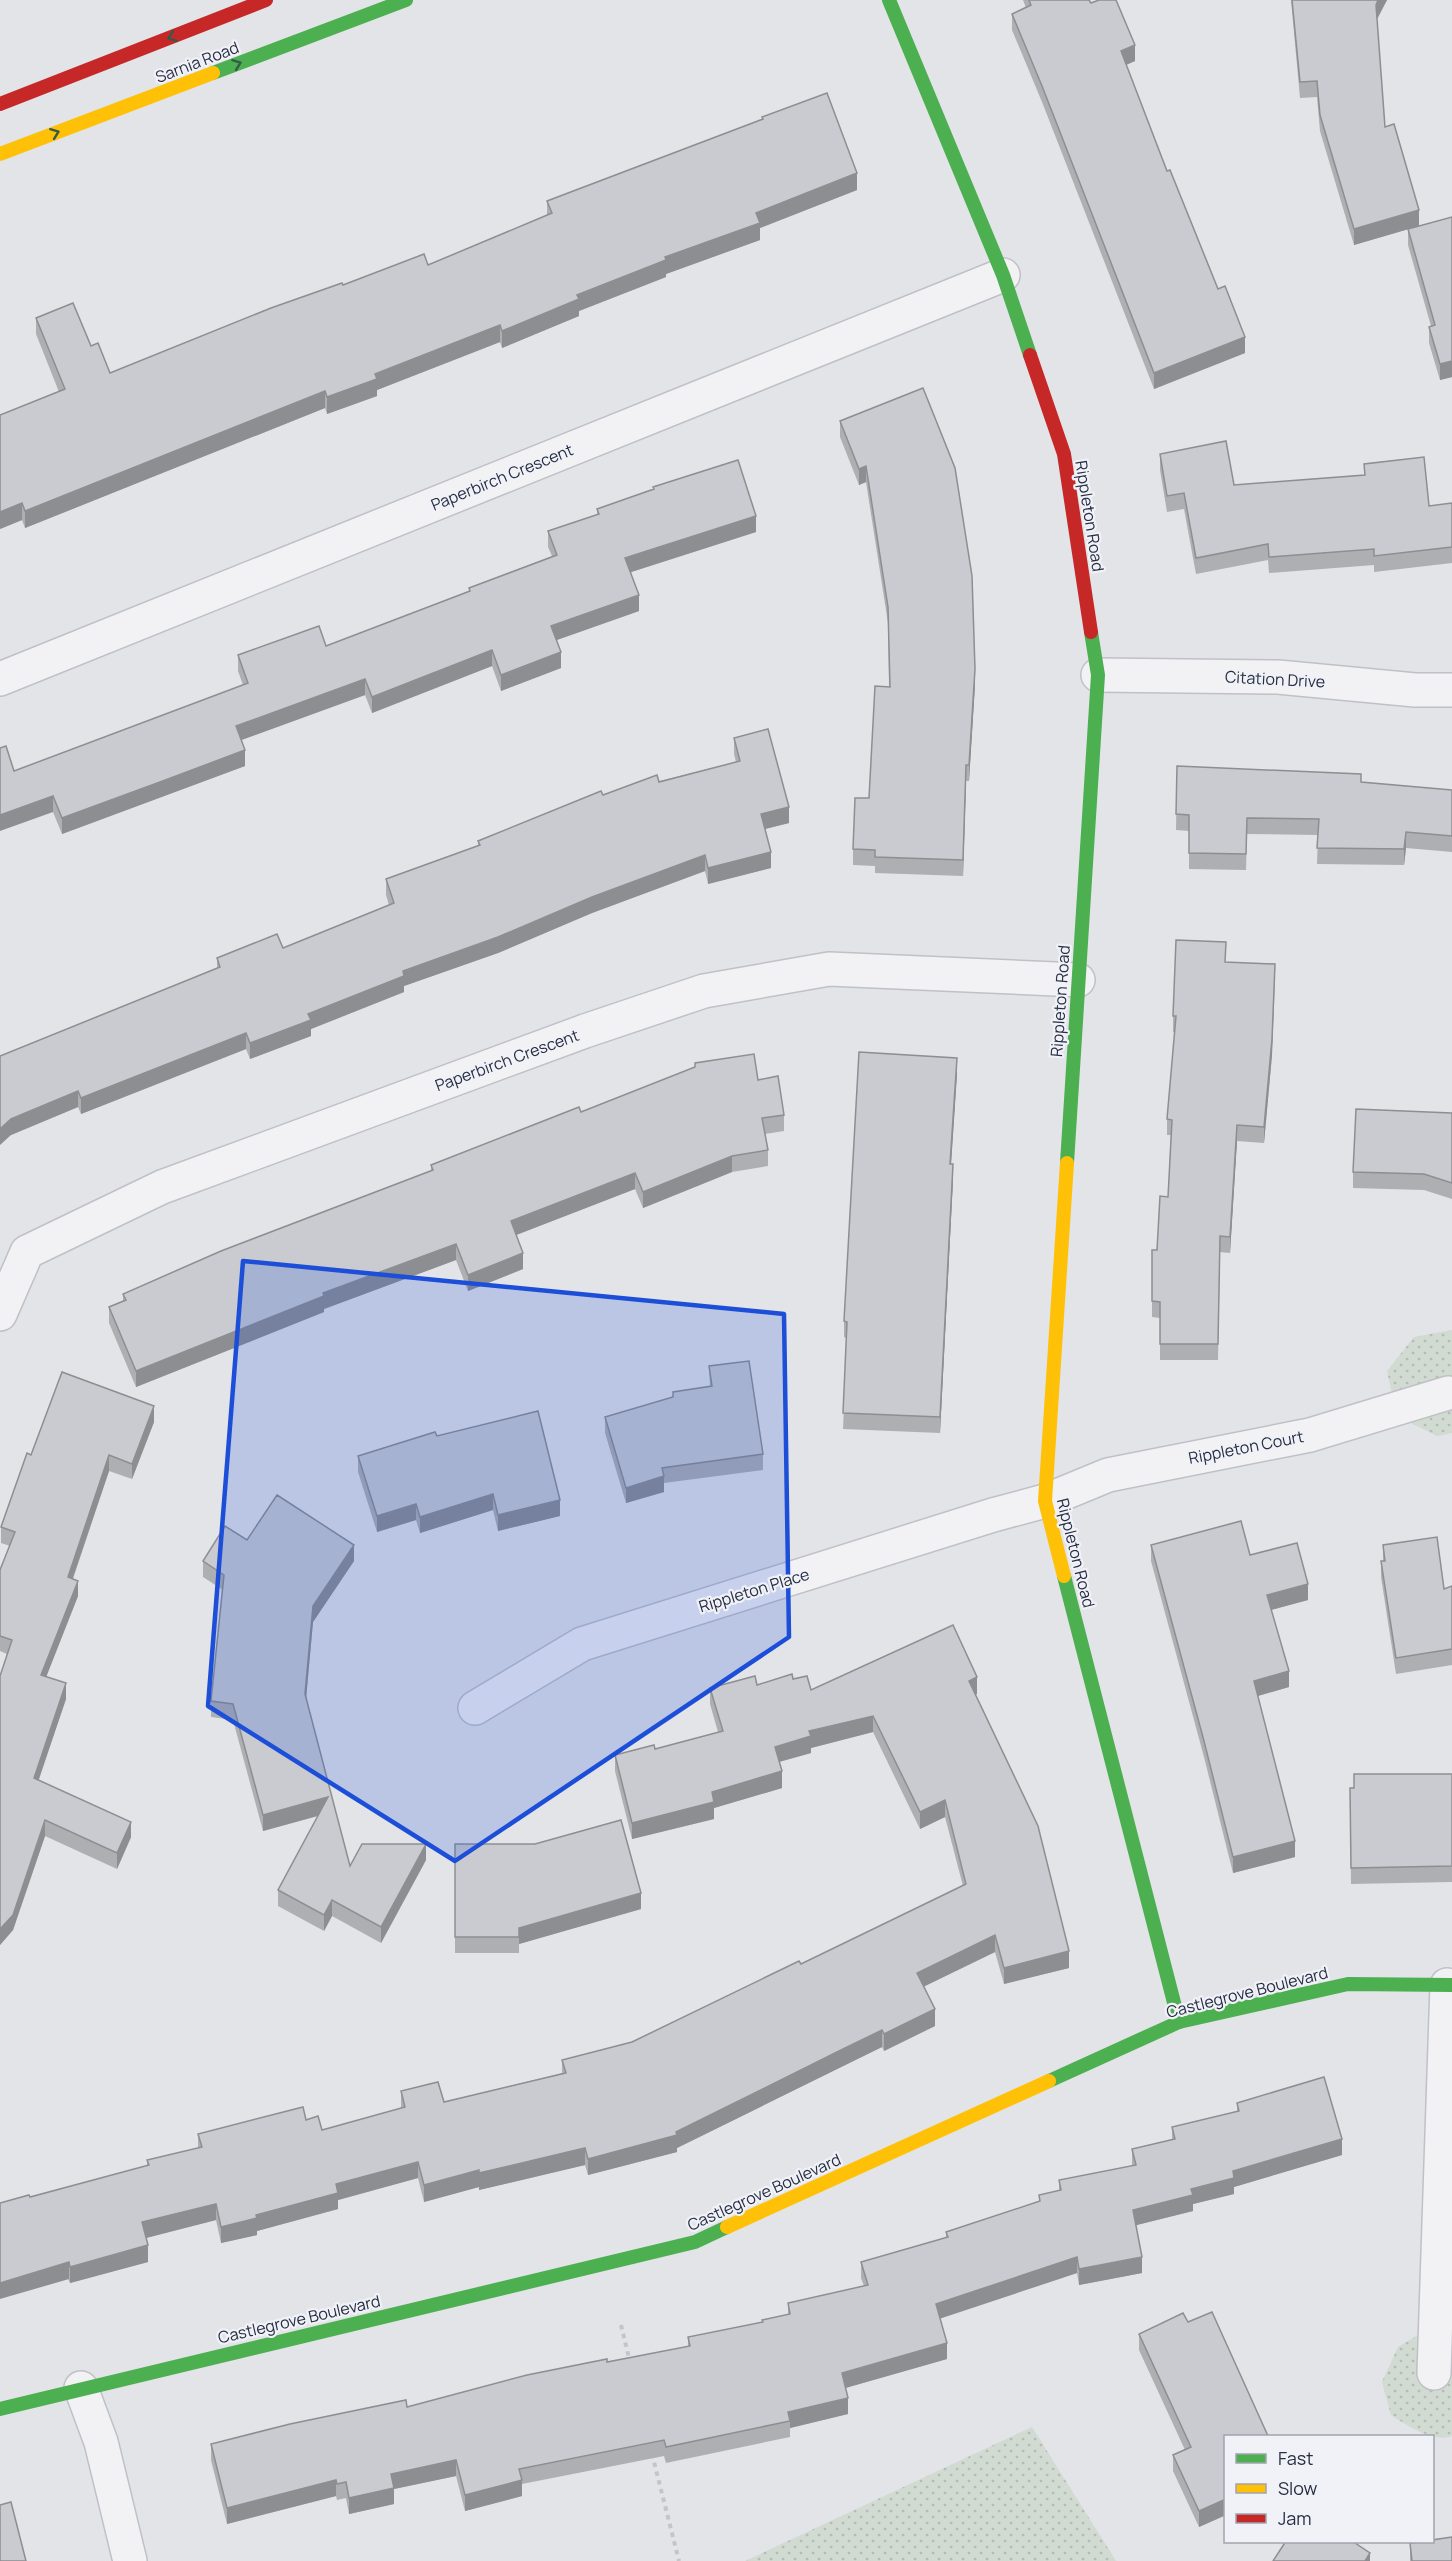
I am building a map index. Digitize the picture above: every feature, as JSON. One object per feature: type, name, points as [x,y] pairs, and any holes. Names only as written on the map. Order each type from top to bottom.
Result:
[{"type":"street","name":"Sarnia Road","points":[[0,104],[266,0]]},
{"type":"street","name":"Sarnia Road","points":[[0,154],[406,0]]},
{"type":"street","name":"Rippleton Road","points":[[889,0],[1003,275],[1064,454],[1098,675],[1045,1501],[1179,2022]]},
{"type":"street","name":"Paperbirch Crescent","points":[[0,679],[1003,275]]},
{"type":"street","name":"Citation Drive","points":[[1098,675],[1278,677],[1416,690],[1452,690]]},
{"type":"street","name":"Paperbirch Crescent","points":[[0,1314],[27,1252],[162,1187],[585,1031],[704,991],[829,969],[1078,981]]},
{"type":"street","name":"Rippleton Court","points":[[1045,1501],[1108,1475],[1310,1435],[1448,1393]]},
{"type":"street","name":"Rippleton Place","points":[[475,1708],[582,1644],[993,1515],[1045,1501]]},
{"type":"street","name":"Castlegrove Boulevard","points":[[0,2409],[695,2242],[1179,2022],[1348,1984],[1450,1985]]},
{"type":"street","points":[[1434,2373],[1450,1985]]},
{"type":"street","points":[[81,2388],[101,2442],[130,2561]]},
{"type":"path","points":[[621,2325],[632,2369]]},
{"type":"path","points":[[651,2448],[679,2561]]},
{"type":"highlighted area","points":[[243,1261],[784,1314],[789,1637],[455,1861],[208,1706]]},
{"type":"shaded area","points":[[1452,1330],[1452,1433],[1437,1436],[1397,1416],[1387,1371],[1414,1337]]},
{"type":"shaded area","points":[[1436,2324],[1452,2327],[1452,2436],[1445,2438],[1428,2435],[1391,2415],[1382,2382],[1398,2347]]},
{"type":"shaded area","points":[[1032,2427],[1116,2561],[745,2561]]},
{"type":"building","points":[[1029,0],[1089,0],[1091,3],[1099,0],[1116,0],[1135,45],[1121,51],[1167,171],[1170,170],[1218,289],[1225,286],[1245,337],[1154,373],[1012,14],[1031,5]]},
{"type":"building","points":[[1292,0],[1378,0],[1376,5],[1385,127],[1394,124],[1419,210],[1354,229],[1320,115],[1317,81],[1300,82]]},
{"type":"building","points":[[827,93],[857,173],[756,213],[760,223],[665,257],[666,260],[577,295],[579,299],[502,331],[500,325],[375,374],[377,379],[327,397],[325,391],[25,511],[22,503],[0,512],[0,415],[65,389],[36,318],[73,303],[91,346],[98,343],[110,373],[271,308],[342,283],[343,285],[424,254],[428,265],[552,213],[547,201]]},
{"type":"building","points":[[1452,217],[1452,361],[1440,364],[1429,327],[1435,325],[1408,229]]},
{"type":"building","points":[[923,388],[955,468],[972,576],[975,669],[969,765],[966,765],[963,860],[875,857],[875,850],[853,849],[855,798],[869,798],[875,686],[890,687],[888,607],[866,466],[859,469],[840,421]]},
{"type":"building","points":[[1226,441],[1234,485],[1365,475],[1364,464],[1424,457],[1429,506],[1452,503],[1452,547],[1374,556],[1374,549],[1269,557],[1268,544],[1196,558],[1184,493],[1167,496],[1160,454]]},
{"type":"building","points":[[738,460],[756,516],[625,558],[639,595],[551,626],[561,652],[501,675],[492,650],[372,697],[365,679],[236,726],[245,750],[160,782],[62,818],[53,796],[0,815],[0,748],[6,746],[14,771],[248,683],[238,655],[319,626],[326,646],[470,591],[469,588],[557,555],[548,531],[599,514],[597,509],[654,489],[653,487]]},
{"type":"building","points":[[768,729],[789,807],[761,814],[771,852],[708,868],[705,855],[592,897],[498,937],[403,971],[404,976],[308,1014],[311,1020],[250,1043],[246,1033],[81,1098],[78,1091],[11,1119],[0,1129],[0,1056],[220,967],[217,958],[277,934],[283,948],[394,903],[386,879],[480,845],[478,841],[601,791],[603,795],[657,775],[659,782],[740,761],[734,738]]},
{"type":"building","points":[[1177,766],[1361,774],[1361,782],[1452,790],[1452,836],[1406,832],[1404,849],[1317,848],[1319,819],[1247,818],[1246,854],[1189,853],[1189,815],[1176,814]]},
{"type":"building","points":[[1176,940],[1226,942],[1225,962],[1275,964],[1272,1039],[1264,1127],[1237,1125],[1230,1237],[1220,1236],[1218,1344],[1160,1344],[1160,1302],[1152,1301],[1152,1250],[1157,1250],[1160,1196],[1168,1197],[1172,1120],[1167,1119],[1176,1016],[1173,1016]]},
{"type":"building","points":[[859,1052],[957,1058],[950,1164],[953,1164],[940,1417],[843,1413],[847,1322],[844,1321]]},
{"type":"building","points":[[754,1054],[758,1080],[778,1076],[784,1115],[762,1118],[768,1150],[732,1156],[643,1192],[635,1173],[511,1221],[523,1253],[468,1275],[456,1244],[323,1293],[324,1296],[136,1371],[109,1307],[126,1300],[123,1294],[221,1251],[433,1170],[431,1165],[579,1107],[581,1112],[695,1067],[695,1063]]},
{"type":"building","points":[[1356,1109],[1452,1113],[1452,1183],[1424,1174],[1353,1172]]},
{"type":"building","points":[[749,1361],[763,1454],[662,1468],[664,1476],[626,1488],[605,1417],[673,1397],[673,1392],[712,1386],[709,1366]]},
{"type":"building","points":[[62,1372],[154,1406],[132,1464],[109,1455],[68,1577],[78,1581],[41,1675],[66,1683],[34,1778],[131,1822],[117,1853],[45,1820],[13,1915],[0,1929],[0,1676],[12,1640],[0,1636],[0,1570],[15,1532],[1,1527],[27,1453],[31,1455]]},
{"type":"building","points":[[538,1411],[560,1500],[498,1515],[493,1494],[420,1517],[416,1504],[377,1516],[358,1456],[435,1432],[437,1436]]},
{"type":"building","points":[[277,1495],[354,1545],[313,1606],[305,1694],[350,1866],[362,1844],[426,1844],[381,1927],[332,1900],[324,1915],[278,1890],[328,1797],[263,1815],[233,1704],[211,1701],[224,1575],[203,1561],[225,1526],[247,1540]]},
{"type":"building","points":[[1241,1521],[1250,1555],[1297,1543],[1308,1584],[1267,1595],[1289,1671],[1254,1681],[1295,1841],[1233,1857],[1151,1545]]},
{"type":"building","points":[[1437,1537],[1444,1589],[1452,1586],[1452,1649],[1396,1658],[1381,1561],[1385,1561],[1383,1545]]},
{"type":"building","points":[[953,1625],[977,1677],[969,1681],[1038,1826],[1069,1951],[1004,1968],[995,1935],[917,1973],[935,2009],[884,2034],[882,2030],[841,2050],[676,2132],[677,2135],[588,2159],[585,2148],[479,2173],[479,2170],[424,2185],[418,2162],[336,2184],[338,2193],[221,2227],[216,2204],[142,2222],[148,2245],[70,2267],[69,2262],[0,2283],[0,2203],[149,2165],[147,2160],[202,2147],[198,2134],[303,2107],[306,2120],[318,2116],[322,2130],[405,2107],[401,2091],[438,2082],[444,2102],[566,2073],[562,2060],[632,2042],[799,1961],[801,1964],[966,1884],[945,1800],[920,1812],[873,1716],[809,1731],[811,1736],[775,1747],[782,1771],[712,1792],[714,1802],[632,1823],[615,1755],[654,1745],[655,1749],[723,1731],[710,1688],[755,1676],[757,1685],[792,1674],[793,1679],[807,1676],[811,1690]]},
{"type":"building","points":[[1354,1774],[1452,1774],[1452,1866],[1351,1868],[1350,1788],[1354,1788]]},
{"type":"building","points":[[621,1820],[641,1893],[519,1928],[519,1937],[455,1937],[455,1844],[535,1844]]},
{"type":"building","points":[[1324,2077],[1342,2139],[1233,2171],[1234,2178],[1191,2189],[1193,2195],[1133,2210],[1142,2257],[1079,2269],[1077,2257],[936,2304],[947,2343],[842,2373],[848,2398],[788,2412],[790,2421],[666,2447],[664,2440],[519,2469],[522,2480],[465,2495],[456,2460],[391,2474],[394,2488],[349,2498],[346,2482],[337,2484],[336,2480],[227,2508],[211,2444],[290,2424],[406,2400],[407,2407],[527,2375],[690,2346],[688,2337],[763,2322],[762,2320],[790,2314],[788,2303],[868,2285],[861,2262],[948,2237],[946,2232],[1040,2201],[1039,2195],[1061,2190],[1059,2180],[1136,2165],[1132,2149],[1175,2139],[1172,2127],[1239,2111],[1237,2103]]},
{"type":"building","points":[[1212,2312],[1268,2435],[1224,2435],[1224,2500],[1199,2511],[1173,2455],[1191,2447],[1139,2334],[1183,2313],[1188,2322]]},
{"type":"building","points":[[11,2502],[26,2561],[0,2561],[0,2505]]},
{"type":"building","points":[[1452,2537],[1452,2561],[1412,2561],[1410,2543],[1434,2543],[1434,2540]]},
{"type":"building","points":[[1285,2543],[1355,2543],[1370,2553],[1365,2561],[1273,2561]]},
{"type":"traffic: fast","points":[[213,73],[406,0]]},
{"type":"traffic: fast","points":[[889,0],[1003,275],[1030,355]]},
{"type":"traffic: fast","points":[[1067,1163],[1098,675],[1091,632]]},
{"type":"traffic: fast","points":[[1064,1576],[1179,2022]]},
{"type":"traffic: fast","points":[[1049,2081],[1179,2022],[1348,1984],[1452,1985]]},
{"type":"traffic: fast","points":[[0,2409],[695,2242],[727,2227]]},
{"type":"traffic: slow","points":[[0,154],[213,73]]},
{"type":"traffic: slow","points":[[1064,1576],[1045,1501],[1067,1163]]},
{"type":"traffic: slow","points":[[727,2227],[1049,2081]]},
{"type":"traffic: jam","points":[[0,104],[266,0]]},
{"type":"traffic: jam","points":[[1030,355],[1064,454],[1091,632]]}]
